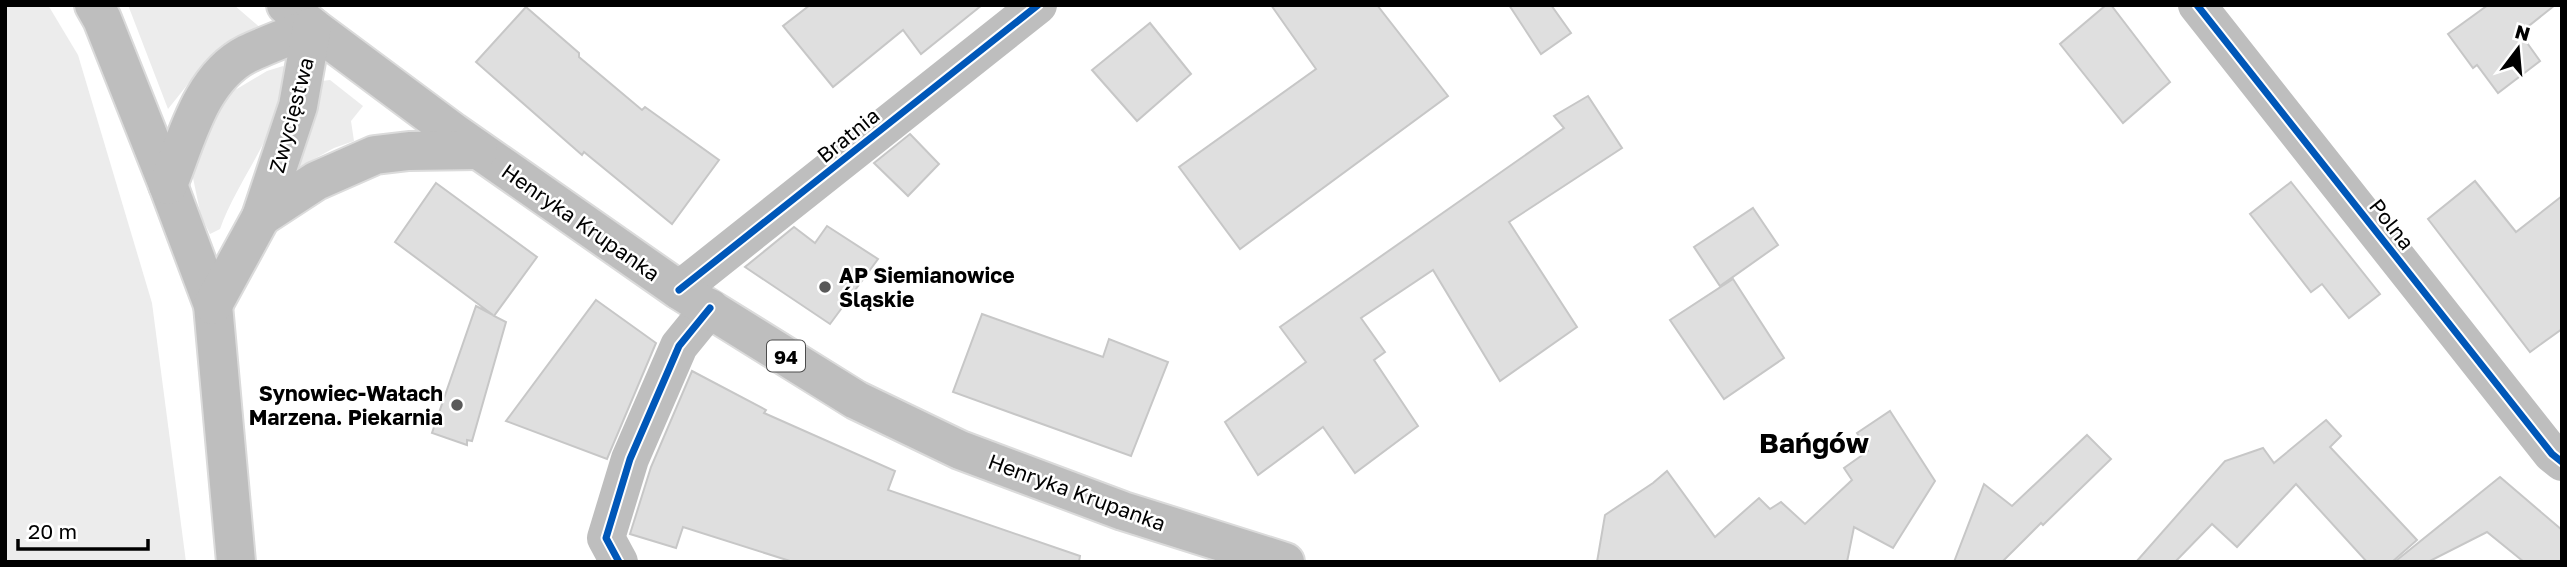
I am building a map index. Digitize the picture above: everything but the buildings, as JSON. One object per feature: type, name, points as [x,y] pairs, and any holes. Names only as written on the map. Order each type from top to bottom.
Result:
[{"type":"main road","points":[[94,5],[168,185],[213,305],[236,562]]},
{"type":"main road","name":"Bratnia","points":[[619,562],[606,538],[630,459],[679,346],[695,299],[1038,5]]},
{"type":"main road","name":"Polna","points":[[2197,5],[2552,454],[2562,462]]},
{"type":"main road","name":"Zwycięstwa","points":[[168,185],[198,111],[215,80],[244,55],[299,16]]},
{"type":"main road","name":"Zwycięstwa","points":[[213,305],[261,217],[298,107],[299,16]]},
{"type":"main road","name":"Henryka Krupanka","points":[[299,16],[478,150],[695,299],[856,400],[960,450],[1123,511],[1285,562]]},
{"type":"main road","name":"Zwycięstwa","points":[[261,217],[316,181],[375,155],[409,151],[478,150]]},
{"type":"shaded area","points":[[5,5],[48,5],[78,55],[152,303],[186,562],[5,562]]},
{"type":"shaded area","points":[[128,5],[234,5],[263,30],[226,49],[200,69],[168,109]]},
{"type":"shaded area","points":[[283,66],[287,69],[278,111],[220,229],[210,234],[201,216],[193,178],[192,160],[197,144],[230,93],[267,71]]},
{"type":"shaded area","points":[[330,80],[363,106],[351,121],[354,141],[334,148],[296,169],[319,88],[322,81]]},
{"type":"cycle path","points":[[679,290],[1038,5]]},
{"type":"cycle path","points":[[2197,5],[2552,454],[2562,462]]},
{"type":"cycle path","points":[[619,562],[606,538],[630,459],[679,346],[710,308]]},
{"type":"place","name":"AP Siemianowice Śląskie","points":[[825,287]]},
{"type":"place","name":"Synowiec-Wałach Marzena. Piekarnia","points":[[457,405]]},
{"type":"district","name":"Bańgów","points":[[1814,442]]}]
